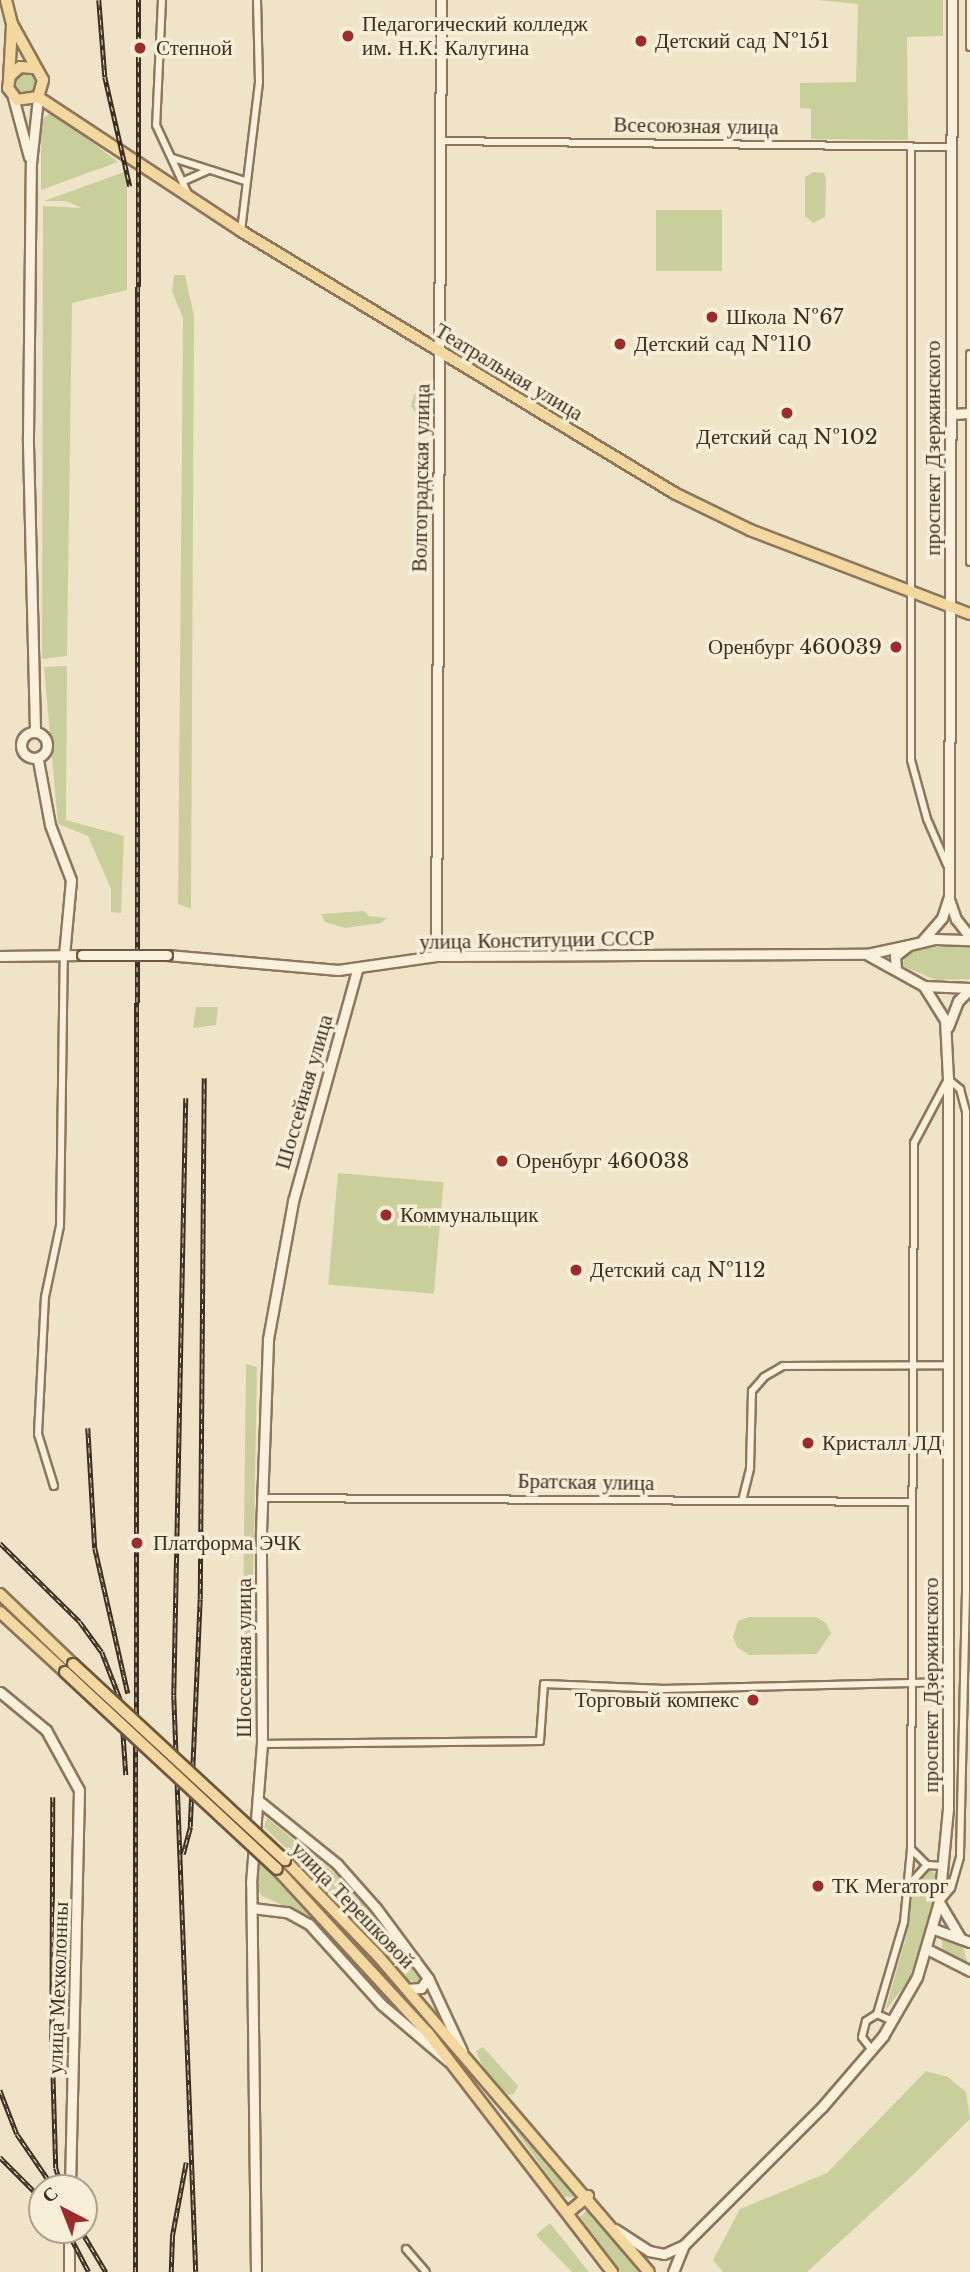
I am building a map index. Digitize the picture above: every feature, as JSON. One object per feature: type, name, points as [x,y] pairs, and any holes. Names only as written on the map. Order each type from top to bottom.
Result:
[{"type":"main road","name":"Волгоградская улица","points":[[436,956],[441,0]]},
{"type":"main road","name":"проспект Дзержинского","points":[[922,941],[942,918],[949,897],[950,870],[952,0]]},
{"type":"main road","points":[[4,1],[33,68],[43,80],[38,97],[30,163],[28,437],[35,730],[45,742],[38,760],[50,825],[71,880],[64,955]]},
{"type":"main road","points":[[12,24],[9,79],[30,163]]},
{"type":"main road","points":[[9,79],[17,69],[33,68]]},
{"type":"main road","name":"Театральная улица","points":[[43,80],[57,107]]},
{"type":"main road","points":[[13,97],[25,102],[38,97]]},
{"type":"main road","name":"Театральная улица","points":[[38,97],[57,107],[241,231],[440,353],[712,513],[970,614]]},
{"type":"main road","points":[[952,414],[969,413]]},
{"type":"main road","points":[[35,730],[25,737],[23,749],[30,759],[38,760]]},
{"type":"main road","name":"проспект Дзержинского","points":[[949,897],[956,919],[970,938]]},
{"type":"main road","name":"улица Конституции СССР","points":[[0,956],[167,955],[357,970],[436,956],[867,954],[922,941],[970,938]]},
{"type":"main road","points":[[896,970],[895,956],[909,945]]},
{"type":"main road","name":"улица Конституции СССР","points":[[867,954],[924,986]]},
{"type":"main road","name":"Шоссейная улица","points":[[256,2272],[252,1908],[262,1744],[261,1498],[268,1339],[279,1261],[357,970]]},
{"type":"main road","name":"проспект Дзержинского","points":[[684,2245],[822,2107],[872,2050],[893,2021],[927,1949],[939,1902],[944,1866],[949,1682],[948,1079],[947,1032],[943,1011],[924,986]]},
{"type":"main road","points":[[924,986],[970,988]]},
{"type":"main road","name":"проспект Дзержинского","points":[[947,1032],[951,1014],[970,988]]},
{"type":"main road","name":"улица Терешковой","points":[[0,1594],[285,1860],[406,1989],[588,2196],[649,2272]]},
{"type":"main road","name":"улица Терешковой","points":[[0,1612],[277,1869],[395,1996],[466,2080],[612,2272]]},
{"type":"main road","name":"улица Мехколонны","points":[[0,1692],[46,1730],[79,1790],[70,2174]]},
{"type":"main road","points":[[259,1801],[348,1874],[428,1978],[464,2056]]},
{"type":"main road","points":[[939,1902],[966,1940]]},
{"type":"main road","points":[[252,1908],[287,1912],[309,1924],[381,2004],[454,2065]]},
{"type":"main road","points":[[933,1929],[966,1940]]},
{"type":"main road","points":[[927,1949],[970,1971]]},
{"type":"main road","points":[[406,1989],[421,1988],[428,1978]]},
{"type":"main road","points":[[381,2004],[390,2004],[395,1996]]},
{"type":"main road","points":[[466,2080],[478,2071]]},
{"type":"main road","points":[[569,2212],[588,2196]]},
{"type":"main road","points":[[615,2229],[657,2253],[664,2254],[684,2245]]},
{"type":"main road","points":[[69,2244],[69,2272]]},
{"type":"main road","points":[[673,2272],[684,2245]]},
{"type":"street","points":[[162,0],[156,125],[184,181],[188,196]]},
{"type":"street","points":[[241,231],[259,82],[257,0]]},
{"type":"street","points":[[970,0],[970,47]]},
{"type":"street","name":"Всесоюзная улица","points":[[440,141],[952,147]]},
{"type":"street","points":[[911,146],[912,771],[950,870]]},
{"type":"street","points":[[173,158],[245,181]]},
{"type":"street","points":[[184,181],[211,169]]},
{"type":"street","points":[[970,354],[970,562]]},
{"type":"street","points":[[54,1486],[38,1434],[45,1297],[60,1226],[64,955]]},
{"type":"street","points":[[872,2050],[861,2031],[866,2021],[877,2014],[898,1950],[911,1849],[910,1502],[914,1143],[948,1079],[960,1090],[966,1112],[968,1302],[960,1857],[951,1888],[939,1902]]},
{"type":"street","points":[[741,1501],[750,1468],[752,1391],[764,1377],[783,1366],[947,1365]]},
{"type":"street","points":[[948,1470],[965,1470]]},
{"type":"street","name":"Братская улица","points":[[261,1498],[910,1502]]},
{"type":"street","points":[[262,1744],[540,1741],[544,1684],[665,1689],[949,1682]]},
{"type":"street","points":[[911,1849],[927,1865],[944,1866]]},
{"type":"street","points":[[908,1886],[927,1865]]},
{"type":"street","points":[[877,2014],[893,2021]]},
{"type":"street","points":[[405,2249],[426,2272]]},
{"type":"green space","points":[[817,0],[943,0],[943,36],[907,37],[908,140],[811,139],[811,109],[800,108],[800,83],[856,82],[858,4]]},
{"type":"green space","points":[[25,72],[33,75],[36,83],[33,91],[25,94],[17,91],[14,83],[17,75]]},
{"type":"green space","points":[[49,114],[59,117],[118,162],[41,190],[41,120]]},
{"type":"green space","points":[[127,171],[127,290],[72,303],[67,656],[42,659],[43,206],[82,208],[66,201],[44,201]]},
{"type":"green space","points":[[813,172],[824,173],[826,179],[825,217],[813,223],[805,216],[805,177]]},
{"type":"green space","points":[[656,210],[722,210],[722,271],[656,271]]},
{"type":"green space","points":[[174,275],[185,275],[194,316],[191,909],[178,904],[183,318],[172,291]]},
{"type":"green space","points":[[420,391],[435,399],[435,414],[423,425],[411,406],[414,394]]},
{"type":"green space","points":[[67,666],[66,820],[124,836],[121,913],[111,912],[111,889],[88,836],[58,824],[44,667]]},
{"type":"green space","points":[[364,911],[369,916],[387,918],[381,923],[345,928],[325,922],[321,914]]},
{"type":"green space","points":[[960,945],[970,947],[970,979],[936,980],[903,966],[904,956],[916,949]]},
{"type":"green space","points":[[196,1007],[218,1007],[216,1025],[193,1028]]},
{"type":"green space","name":"Коммунальщик","points":[[338,1173],[444,1182],[434,1294],[328,1285]]},
{"type":"green space","points":[[246,1364],[257,1367],[251,1704],[242,1704]]},
{"type":"green space","points":[[749,1617],[816,1617],[826,1623],[831,1633],[817,1654],[749,1655],[737,1647],[733,1637],[738,1621]]},
{"type":"green space","points":[[267,1818],[358,1892],[420,1971],[419,1983],[407,1980],[322,1883],[264,1827]]},
{"type":"green space","points":[[258,1860],[334,1932],[386,1995],[378,1994],[312,1919],[262,1896],[256,1887]]},
{"type":"green space","points":[[927,1868],[937,1875],[932,1907],[909,1980],[885,2011],[906,1937],[912,1885]]},
{"type":"green space","points":[[941,1936],[963,1947],[968,1965],[943,1953]]},
{"type":"green space","points":[[483,2047],[518,2086],[514,2094],[506,2095],[484,2069],[476,2051]]},
{"type":"green space","points":[[926,2071],[948,2077],[966,2092],[970,2119],[807,2272],[723,2272],[713,2260],[740,2209],[827,2173]]},
{"type":"green space","points":[[487,2092],[574,2188],[576,2197],[564,2197]]},
{"type":"green space","points":[[590,2207],[641,2272],[621,2272],[580,2217]]},
{"type":"green space","points":[[550,2223],[589,2272],[572,2272],[536,2235]]},
{"type":"railway","points":[[99,0],[105,77],[130,186]]},
{"type":"railway","points":[[135,2272],[138,0]]},
{"type":"railway","points":[[183,1854],[190,1827],[200,1599],[204,1078]]},
{"type":"railway","points":[[186,1098],[174,1695],[196,2272]]},
{"type":"railway","points":[[88,1428],[95,1548],[128,1693]]},
{"type":"railway","points":[[0,1543],[80,1622],[102,1652],[121,1701],[126,1775]]},
{"type":"railway","points":[[53,1797],[52,2034],[58,2174]]},
{"type":"railway","points":[[0,2090],[17,2134],[44,2174]]},
{"type":"railway","points":[[0,2157],[28,2185]]},
{"type":"railway","points":[[171,2272],[172,2237],[186,2162]]},
{"type":"railway","points":[[74,2244],[89,2272]]},
{"type":"railway","points":[[89,2244],[106,2272]]},
{"type":"place","name":"Педагогический колледж им. Н.К. Калугина","points":[[348,36]]},
{"type":"place","name":"Детский сад №151","points":[[641,41]]},
{"type":"place","name":"Степной","points":[[140,48]]},
{"type":"place","name":"Школа №67","points":[[712,317]]},
{"type":"place","name":"Детский сад №110","points":[[620,344]]},
{"type":"place","name":"Детский сад №102","points":[[787,413]]},
{"type":"place","name":"Оренбург 460039","points":[[896,647]]},
{"type":"place","name":"Оренбург 460038","points":[[502,1161]]},
{"type":"place","name":"Коммунальщик","points":[[386,1215]]},
{"type":"place","name":"Детский сад №112","points":[[576,1270]]},
{"type":"place","name":"Кристалл ЛД","points":[[808,1443]]},
{"type":"place","name":"Платформа ЭЧК","points":[[137,1543]]},
{"type":"place","name":"Торговый компекс","points":[[753,1700]]},
{"type":"place","name":"ТК Мегаторг","points":[[818,1886]]}]
